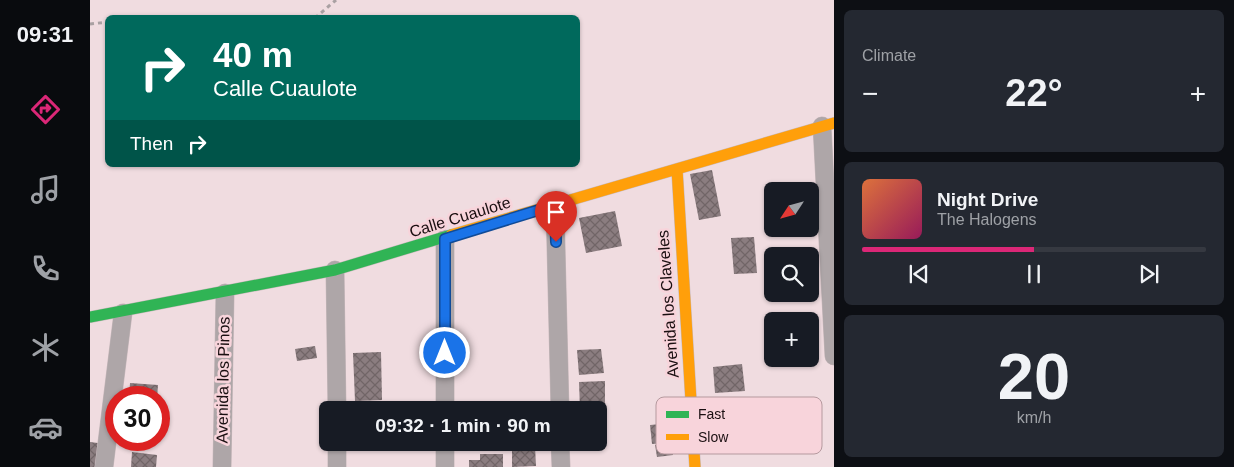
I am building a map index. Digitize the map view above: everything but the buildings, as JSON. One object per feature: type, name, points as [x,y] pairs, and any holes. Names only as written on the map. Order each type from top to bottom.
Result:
[{"type":"street","name":"Calle Cuaulote","points":[[90,317],[335,270],[828,125]]},
{"type":"street","points":[[828,125],[834,356]]},
{"type":"street","name":"Avenida los Claveles","points":[[676,170],[691,397]]},
{"type":"street","points":[[555,205],[560,401]]},
{"type":"street","points":[[445,239],[445,401]]},
{"type":"street","points":[[335,270],[337,401]]},
{"type":"street","name":"Avenida los Pinos","points":[[222,467],[225,292]]},
{"type":"street","points":[[104,467],[123,312]]},
{"type":"street","points":[[337,451],[338,467]]},
{"type":"street","points":[[445,451],[445,467]]},
{"type":"street","points":[[560,451],[561,467]]},
{"type":"street","name":"Avenida los Claveles","points":[[694,454],[695,467]]},
{"type":"path","points":[[318,15],[336,0]]},
{"type":"path","points":[[90,24],[105,22]]},
{"type":"traffic: fast","points":[[90,317],[335,270],[451,235]]},
{"type":"traffic: slow","points":[[451,235],[834,123]]},
{"type":"traffic: slow","points":[[677,169],[691,397]]},
{"type":"traffic: slow","points":[[694,454],[695,467]]},
{"type":"route","points":[[445,353],[445,239],[555,205],[556,242]]}]
